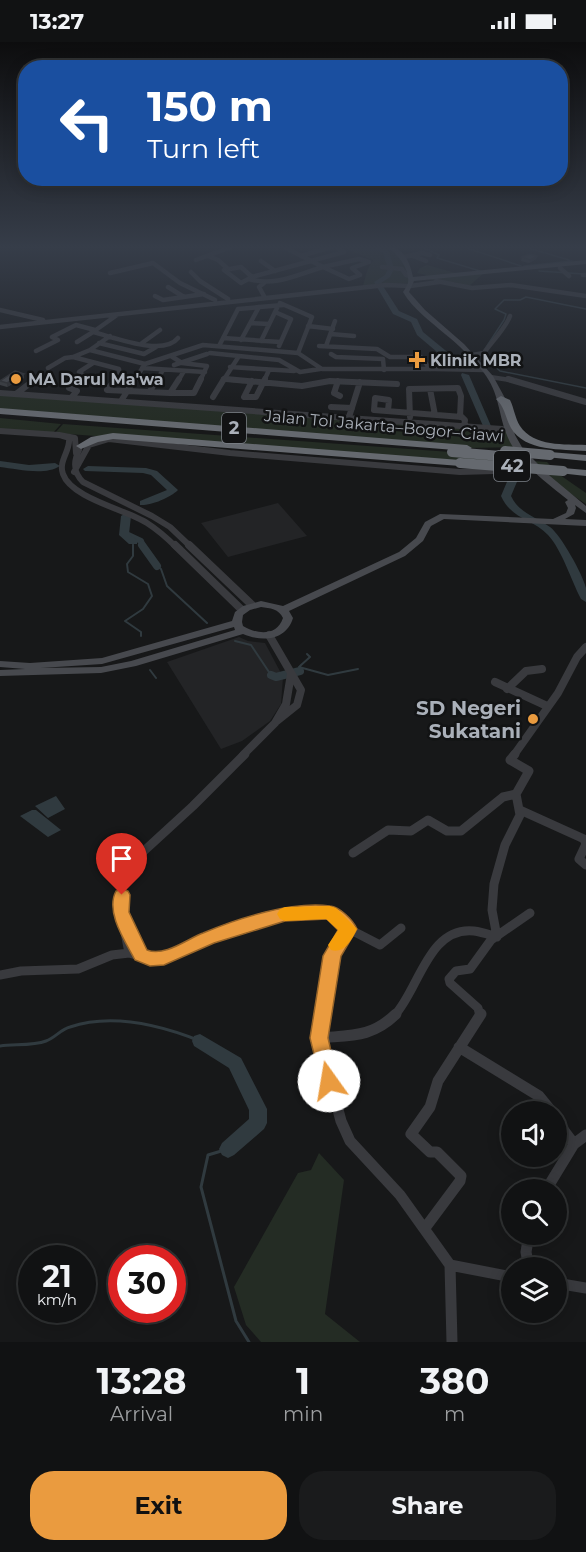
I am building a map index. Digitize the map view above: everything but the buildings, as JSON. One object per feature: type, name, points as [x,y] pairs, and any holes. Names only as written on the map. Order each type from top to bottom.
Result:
[{"type":"highway","points":[[498,399],[507,402],[513,421],[526,437],[547,445],[586,448]]},
{"type":"highway","name":"Jalan Tol Jakarta–Bogor–Ciawi","points":[[0,411],[467,448],[586,464]]},
{"type":"highway","name":"Jalan Tol Jakarta–Bogor–Ciawi","points":[[0,417],[452,452],[586,458]]},
{"type":"highway","name":"42","points":[[79,450],[95,439],[113,436],[586,473]]},
{"type":"main road","points":[[419,308],[472,355],[482,370],[492,379],[513,439],[534,465],[586,510]]},
{"type":"main road","points":[[498,399],[499,429],[511,447],[534,474],[569,502],[586,521]]},
{"type":"main road","points":[[552,523],[570,513],[572,508],[569,502]]},
{"type":"main road","points":[[283,610],[402,554],[420,539],[428,524],[435,519],[458,517],[552,523],[586,521]]},
{"type":"main road","points":[[552,523],[586,528]]},
{"type":"main road","points":[[0,664],[40,666],[102,661],[239,627],[255,636],[269,635],[281,630],[288,623],[288,618],[283,610],[270,605],[247,608],[238,614],[239,627]]},
{"type":"main road","points":[[0,673],[101,670],[132,664],[239,627]]},
{"type":"street","points":[[0,326],[157,308]]},
{"type":"street","points":[[219,346],[238,309],[252,308]]},
{"type":"street","points":[[242,340],[259,308]]},
{"type":"street","points":[[261,341],[279,308]]},
{"type":"street","points":[[289,308],[311,315],[298,353]]},
{"type":"street","points":[[0,310],[43,320]]},
{"type":"street","points":[[0,326],[121,311]]},
{"type":"street","points":[[77,342],[121,311]]},
{"type":"street","points":[[275,312],[291,319],[276,350]]},
{"type":"street","points":[[472,355],[484,353],[496,333],[508,322],[510,316]]},
{"type":"street","points":[[326,346],[335,321]]},
{"type":"street","points":[[251,323],[269,324]]},
{"type":"street","points":[[36,351],[58,340],[52,337],[76,324],[110,336],[156,347]]},
{"type":"street","points":[[308,326],[354,336]]},
{"type":"street","points":[[142,343],[160,330]]},
{"type":"street","points":[[48,368],[65,358],[90,350],[110,336]]},
{"type":"street","points":[[99,343],[144,354],[156,347],[171,345],[178,338]]},
{"type":"street","points":[[196,347],[201,338]]},
{"type":"street","points":[[223,338],[280,342]]},
{"type":"street","points":[[121,401],[144,366],[196,347],[219,346],[298,353],[320,369]]},
{"type":"street","points":[[319,346],[377,349],[390,357],[421,357],[429,369]]},
{"type":"street","points":[[90,350],[163,370],[205,372]]},
{"type":"street","points":[[174,365],[208,354],[281,360],[294,370]]},
{"type":"street","points":[[331,354],[336,357],[381,359],[384,360],[388,370]]},
{"type":"street","points":[[73,357],[119,369],[120,377],[112,381],[106,389],[194,393],[207,365],[182,363],[171,356]]},
{"type":"street","points":[[213,397],[239,356]]},
{"type":"street","points":[[390,357],[385,383],[373,409],[460,417],[465,418],[465,427]]},
{"type":"street","points":[[82,377],[83,375],[79,372],[93,363]]},
{"type":"street","points":[[230,367],[302,372],[320,369],[482,370]]},
{"type":"street","points":[[150,392],[163,370]]},
{"type":"street","points":[[252,381],[244,397],[256,397],[269,370]]},
{"type":"street","points":[[170,393],[184,371]]},
{"type":"street","points":[[223,379],[302,386],[338,381],[397,384]]},
{"type":"street","points":[[492,379],[514,380],[586,400]]},
{"type":"street","points":[[338,381],[334,393],[340,396]]},
{"type":"street","points":[[349,417],[360,382]]},
{"type":"street","points":[[16,394],[29,384]]},
{"type":"street","points":[[69,388],[77,391],[71,399]]},
{"type":"street","points":[[409,423],[409,389],[458,388],[461,396],[460,417]]},
{"type":"street","points":[[430,389],[435,415]]},
{"type":"street","points":[[0,393],[499,429]]},
{"type":"street","points":[[378,394],[389,400],[388,411]]},
{"type":"street","points":[[331,407],[352,408]]},
{"type":"street","points":[[365,418],[367,408]]},
{"type":"street","points":[[0,430],[75,438],[79,450],[74,472],[78,479],[87,486],[152,516],[170,527],[247,608]]},
{"type":"street","points":[[59,435],[69,438],[70,443],[62,464],[62,473],[68,483],[82,493],[146,522],[162,533],[247,608]]},
{"type":"street","points":[[74,472],[87,446],[95,441],[109,439],[265,456],[460,472],[534,474]]},
{"type":"street","points":[[99,501],[107,495]]},
{"type":"street","points":[[269,635],[291,674],[297,680],[302,697],[289,715],[275,723]]},
{"type":"street","points":[[496,937],[491,915],[492,894],[500,856],[520,810],[516,794],[529,771],[510,760],[546,706],[558,693],[586,647]]},
{"type":"street","points":[[507,688],[525,670],[531,667],[542,669]]},
{"type":"street","points":[[129,953],[121,912],[123,879],[133,861],[193,806],[275,723],[286,704],[291,674]]},
{"type":"street","points":[[495,682],[546,706]]},
{"type":"street","points":[[288,695],[302,697]]},
{"type":"street","points":[[353,853],[388,830],[411,831],[428,820],[447,831],[461,831],[503,797],[516,794]]},
{"type":"street","points":[[520,810],[584,839],[586,844],[579,859],[586,865]]},
{"type":"street","points":[[121,912],[141,955]]},
{"type":"street","points":[[0,975],[21,971],[78,969],[112,955],[129,953],[150,959],[164,958],[209,938],[295,912],[330,912],[349,929],[380,945],[400,928]]},
{"type":"street","points":[[425,1228],[460,1181],[461,1176],[437,1152],[430,1152],[411,1134],[430,1107],[438,1081],[479,1020],[481,1011],[448,979],[456,972],[470,969],[496,937],[530,913]]},
{"type":"street","points":[[349,929],[338,943],[332,956],[319,1038],[329,1081],[350,1141],[400,1195],[450,1265],[452,1342]]},
{"type":"street","points":[[319,1038],[377,1030],[386,1025],[414,989],[431,952],[448,938],[465,931],[480,930],[496,937]]},
{"type":"street","points":[[459,1047],[539,1096],[543,1101]]},
{"type":"street","points":[[567,1135],[574,1144]]},
{"type":"street","points":[[553,1179],[574,1144],[586,1135]]},
{"type":"street","points":[[450,1265],[501,1275]]},
{"type":"street","points":[[567,1285],[586,1288]]},
{"type":"shaded area","points":[[0,393],[509,429],[519,447],[467,448],[0,411]]},
{"type":"shaded area","points":[[0,418],[61,424],[53,433],[0,430]]},
{"type":"shaded area","points":[[63,424],[506,456],[513,467],[55,433]]},
{"type":"shaded area","points":[[532,461],[547,462],[560,475],[586,493],[586,504],[543,476]]},
{"type":"shaded area","points":[[278,503],[307,536],[228,557],[201,523]]},
{"type":"shaded area","points":[[239,637],[248,641],[265,643],[283,677],[281,704],[270,721],[242,741],[221,749],[167,662]]},
{"type":"shaded area","points":[[56,796],[65,809],[48,818],[35,806]]},
{"type":"shaded area","points":[[36,810],[61,830],[48,837],[20,816]]},
{"type":"shaded area","points":[[319,1153],[344,1180],[325,1314],[360,1342],[261,1342],[246,1325],[234,1287],[298,1173],[311,1170]]},
{"type":"waterway","points":[[393,308],[396,312],[414,321],[420,333],[459,366]]},
{"type":"waterway","points":[[483,352],[506,314],[495,309],[496,308]]},
{"type":"waterway","points":[[579,308],[586,309]]},
{"type":"waterway","points":[[486,358],[500,371],[586,388]]},
{"type":"waterway","points":[[465,375],[487,426]]},
{"type":"waterway","points":[[0,464],[29,468],[55,466]]},
{"type":"waterway","points":[[88,469],[143,470],[154,473],[173,490],[167,495],[143,503]]},
{"type":"waterway","points":[[514,477],[506,496],[509,503],[520,514],[551,533],[586,599]]},
{"type":"waterway","points":[[126,516],[124,535],[133,542]]},
{"type":"waterway","points":[[124,533],[141,541],[143,546]]},
{"type":"waterway","points":[[133,542],[133,556],[127,564],[128,572],[148,584],[152,596],[143,609],[125,621],[141,632],[141,636]]},
{"type":"waterway","points":[[143,546],[157,566]]},
{"type":"waterway","points":[[157,566],[161,569],[167,586],[207,623]]},
{"type":"waterway","points":[[235,641],[251,645],[271,675]]},
{"type":"waterway","points":[[300,666],[310,657],[307,654]]},
{"type":"waterway","points":[[300,671],[299,667],[328,675],[358,669]]},
{"type":"waterway","points":[[150,670],[156,678]]},
{"type":"waterway","points":[[271,675],[276,677],[300,671]]},
{"type":"waterway","points":[[0,1046],[41,1043],[67,1028],[102,1021],[152,1026],[200,1041]]},
{"type":"waterway","points":[[200,1041],[235,1063],[258,1109],[258,1123],[228,1149]]},
{"type":"waterway","points":[[228,1149],[208,1155],[201,1187],[236,1321],[249,1342]]},
{"type":"slow traffic","points":[[285,914],[330,912],[349,929],[337,945]]},
{"type":"place","name":"Klinik MBR","points":[[417,360]]},
{"type":"place","name":"MA Darul Ma'wa","points":[[16,379]]},
{"type":"place","name":"SD Negeri Sukatani","points":[[533,719]]},
{"type":"route","points":[[122,895],[121,912],[141,955],[150,959],[164,958],[209,938],[285,914],[330,912],[339,920],[349,929],[338,943],[332,956],[319,1038],[329,1081]]}]
